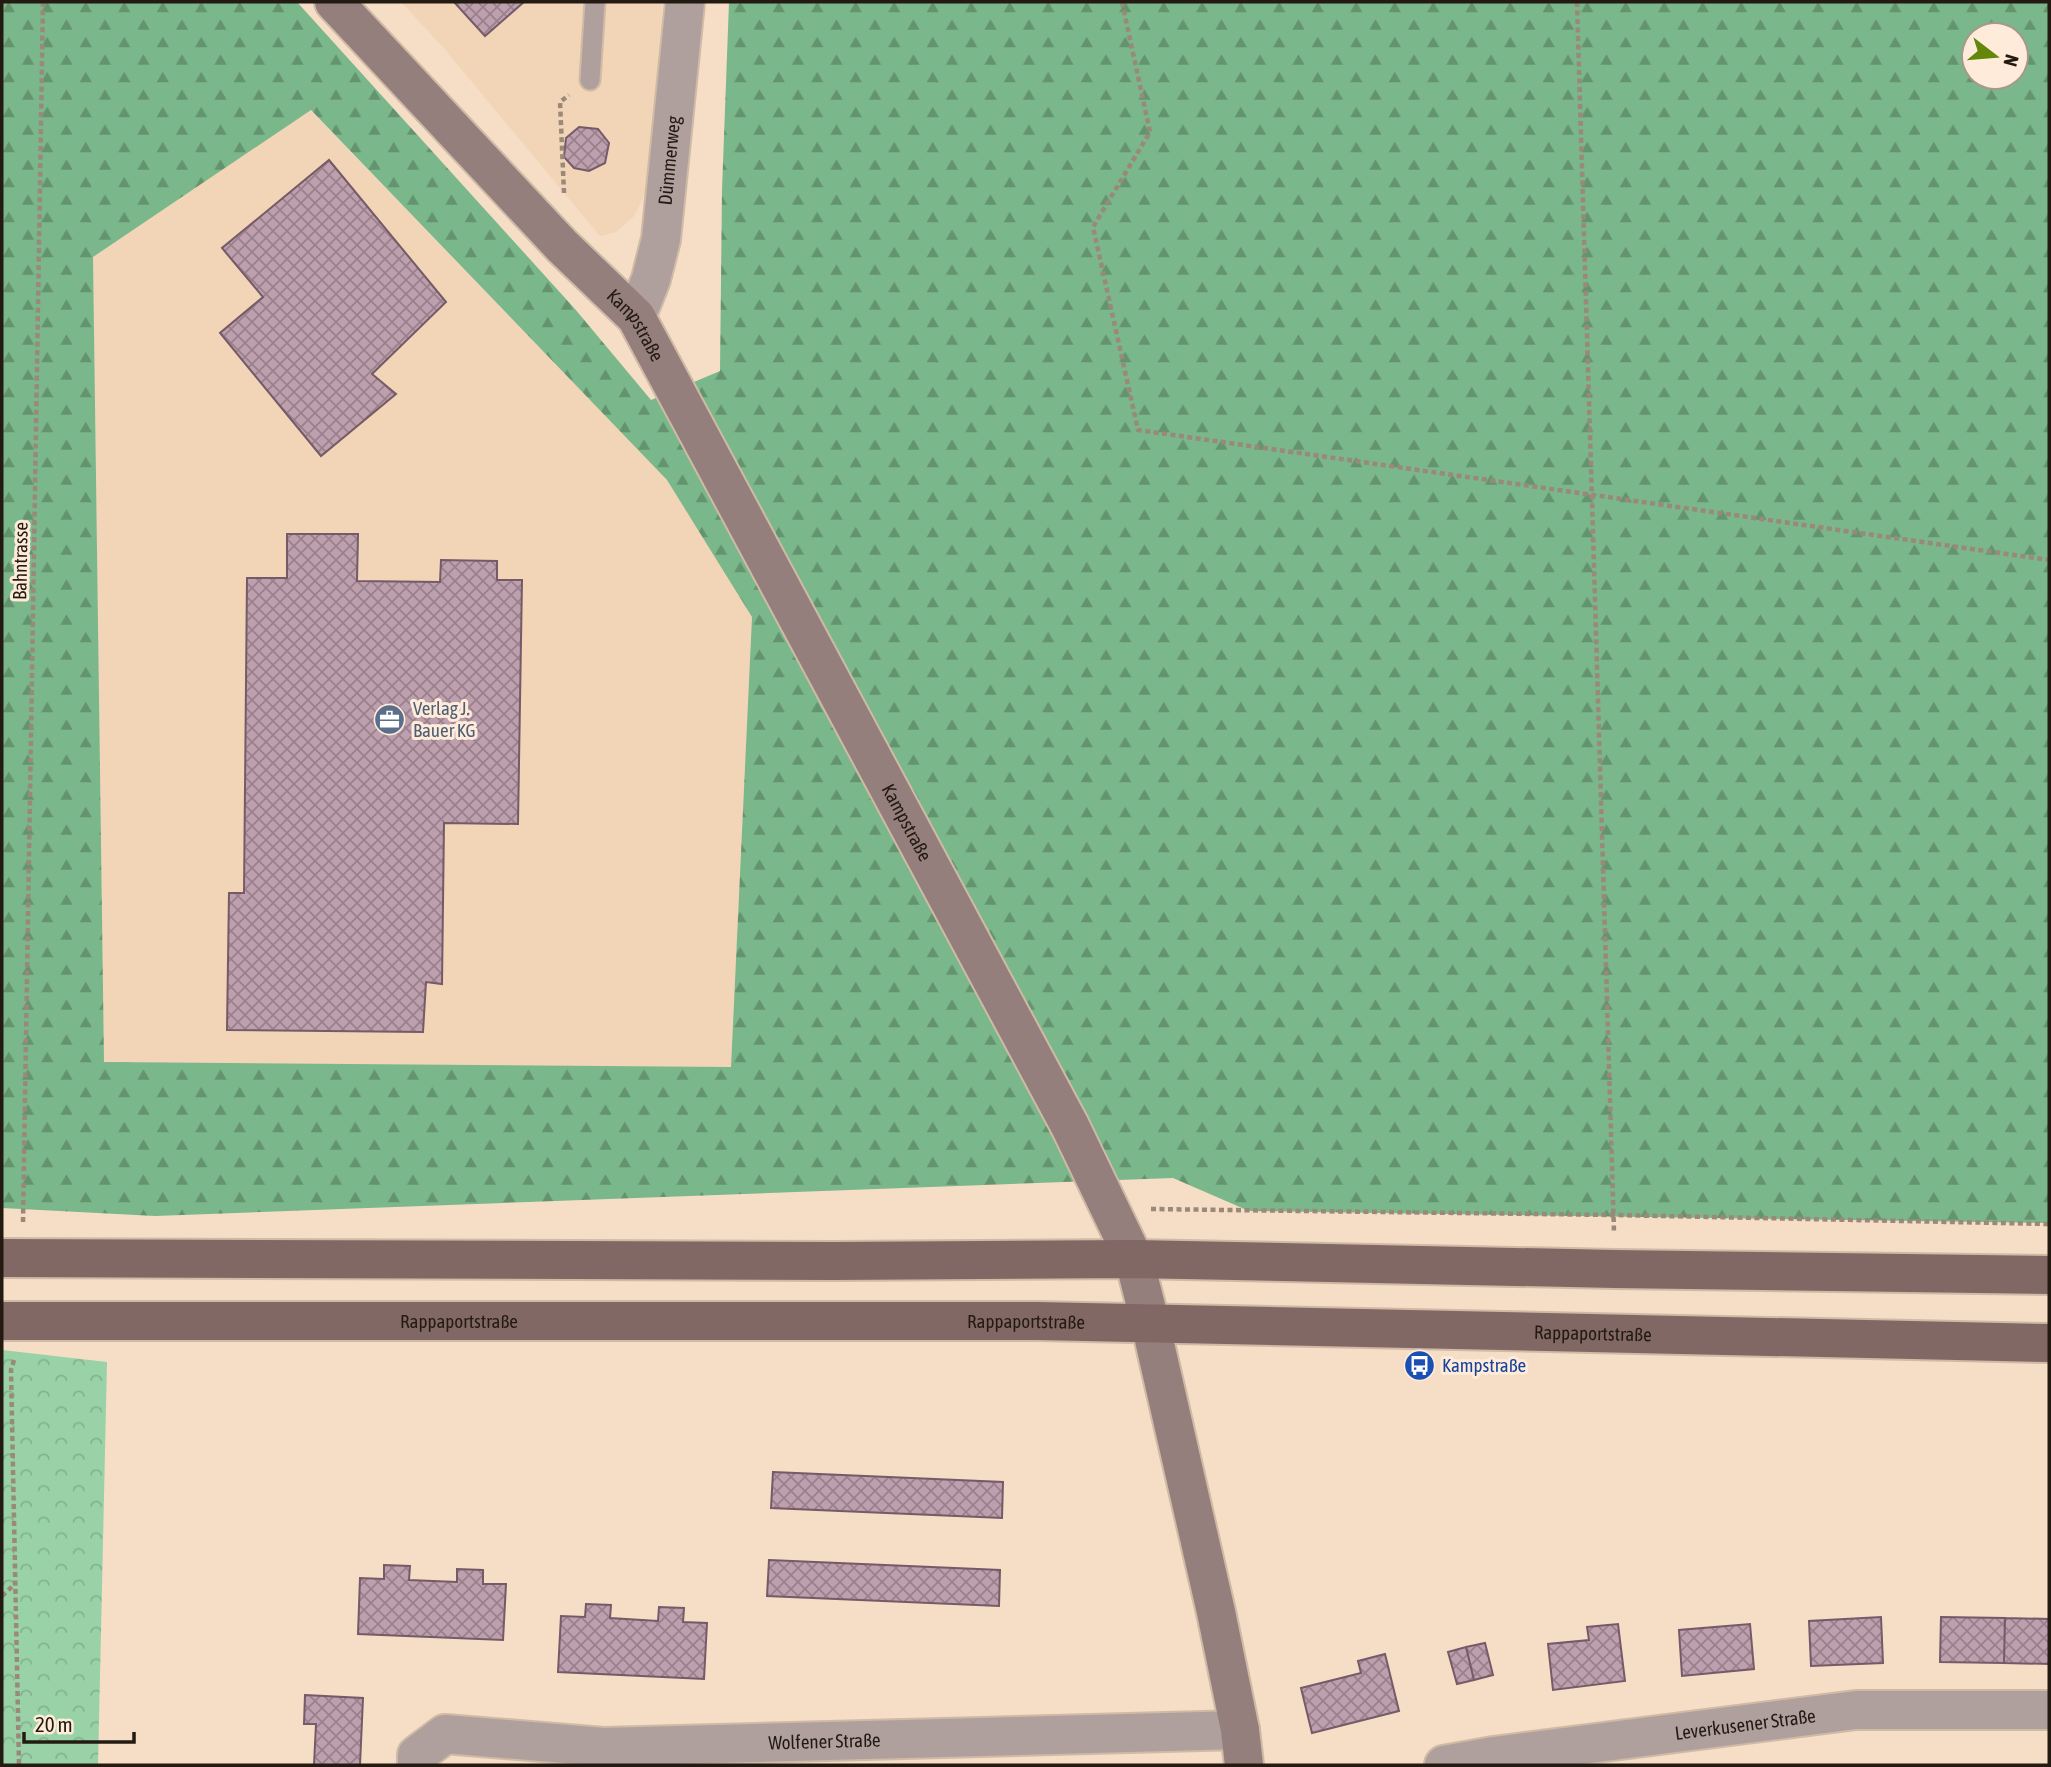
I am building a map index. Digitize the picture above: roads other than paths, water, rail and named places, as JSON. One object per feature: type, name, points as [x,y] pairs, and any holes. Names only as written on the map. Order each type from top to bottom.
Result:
[{"type":"main road","points":[[12,1259],[1134,1259],[2049,1275]]},
{"type":"main road","name":"Rappaportstraße","points":[[10,1322],[1150,1322],[2049,1342]]},
{"type":"street","name":"Kampstraße","points":[[334,2],[562,246],[636,317],[1064,1114],[1134,1259],[1216,1612],[1242,1748]]},
{"type":"street","name":"Dümmerweg","points":[[636,317],[651,279],[661,239],[685,2]]},
{"type":"street","name":"Leverkusener Straße","points":[[1444,1765],[1495,1761],[1856,1710],[2049,1710]]},
{"type":"street","name":"Wolfener Straße","points":[[417,1760],[445,1734],[604,1756],[1242,1748]]},
{"type":"lane","points":[[590,80],[595,2]]},
{"type":"place","name":"Verlag J. Bauer KG","points":[[390,719]]},
{"type":"place","name":"Kampstraße","points":[[1419,1365]]}]
